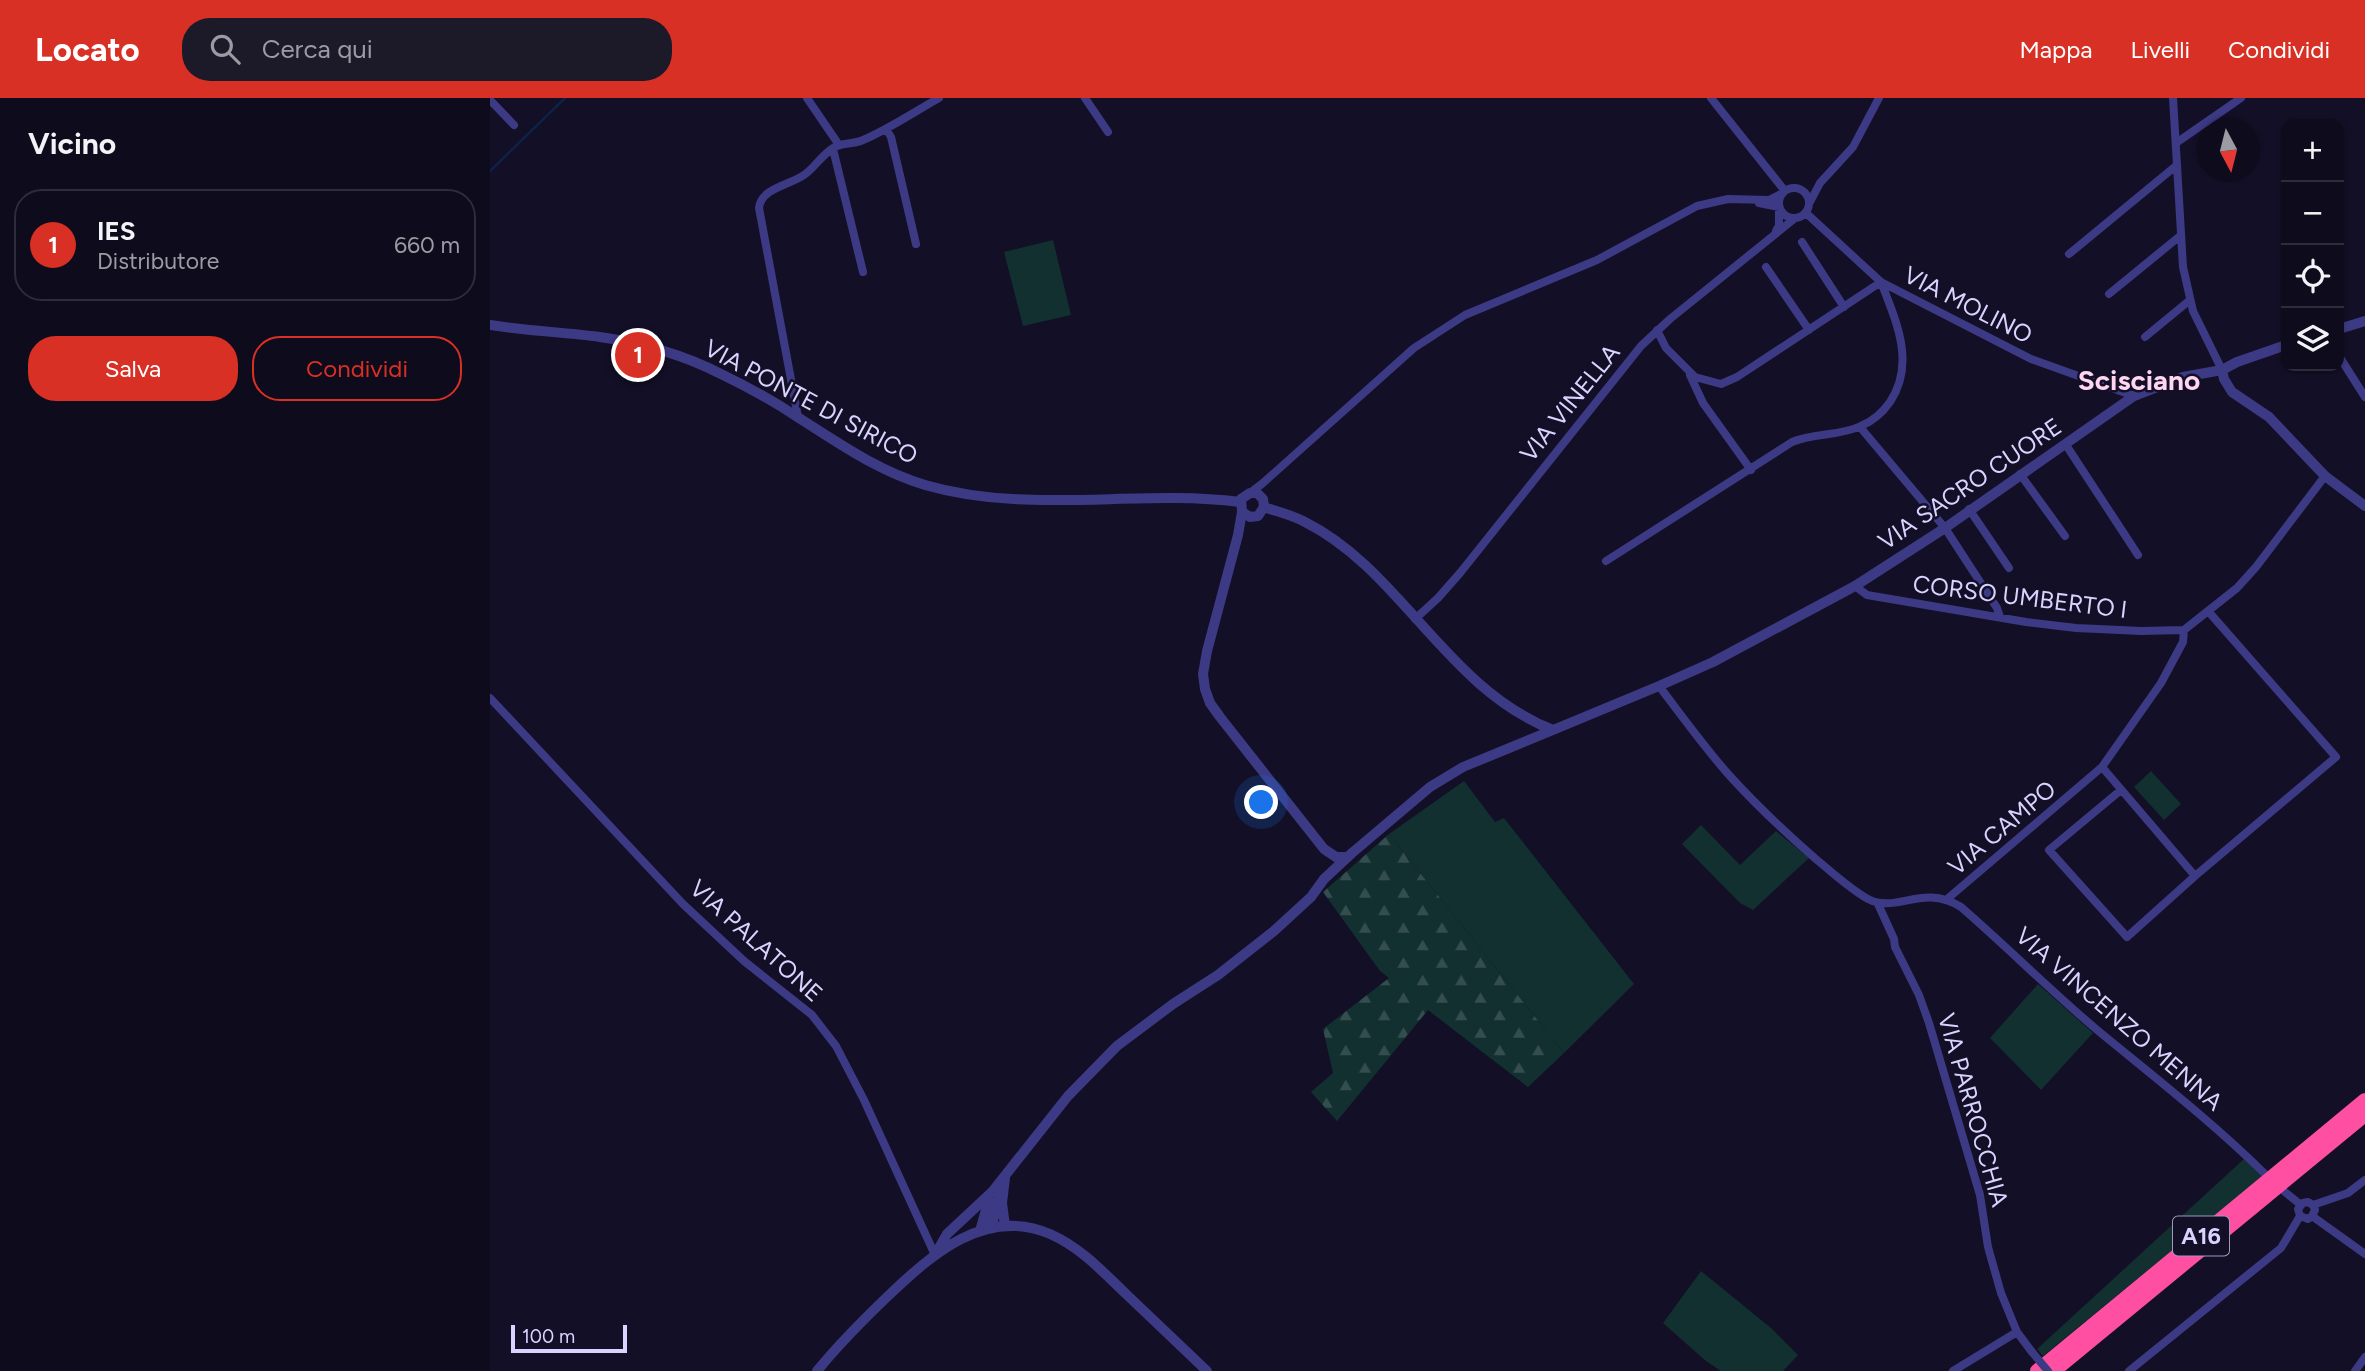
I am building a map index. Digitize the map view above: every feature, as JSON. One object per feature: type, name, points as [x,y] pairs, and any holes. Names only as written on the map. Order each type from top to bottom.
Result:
[{"type":"highway","name":"A16","points":[[2037,1371],[2365,1100]]},
{"type":"highway","name":"A16","points":[[2054,1371],[2365,1115]]},
{"type":"street","points":[[807,98],[836,147],[863,272]]},
{"type":"street","points":[[798,417],[759,205],[765,195],[805,174],[836,147],[850,145],[886,129],[939,98]]},
{"type":"street","points":[[1085,98],[1108,132]]},
{"type":"street","points":[[1711,98],[1784,192]]},
{"type":"street","points":[[1745,199],[1779,207],[1785,216],[1794,219],[1806,214],[1816,188],[1853,147],[1879,98]]},
{"type":"street","points":[[2174,98],[2180,236],[2190,300],[2224,379],[2232,392],[2269,418],[2325,476],[2365,506]]},
{"type":"street","points":[[2176,143],[2241,98]]},
{"type":"street","points":[[490,100],[514,125]]},
{"type":"street","points":[[886,129],[891,137],[916,244]]},
{"type":"street","points":[[2069,254],[2177,165]]},
{"type":"street","points":[[1333,864],[1220,717],[1210,703],[1205,689],[1203,674],[1207,651],[1238,535],[1244,496],[1270,477],[1414,348],[1465,315],[1580,268],[1697,206],[1720,200],[1769,200],[1824,177]]},
{"type":"street","points":[[1797,188],[1806,193],[1810,202]]},
{"type":"street","points":[[1776,231],[1784,192]]},
{"type":"street","name":"VIA MOLINO","points":[[1806,214],[1881,282],[2031,359],[2134,396]]},
{"type":"street","name":"VIA VINELLA","points":[[1415,619],[1460,573],[1647,340],[1776,231],[1794,219]]},
{"type":"street","points":[[2109,294],[2180,236]]},
{"type":"street","points":[[1802,242],[1844,307]]},
{"type":"street","points":[[1766,267],[1809,330]]},
{"type":"street","points":[[1606,561],[1793,442],[1805,437],[1860,427],[1883,412],[1902,375],[1903,348],[1900,334],[1881,282],[1729,382],[1712,383],[1695,377],[1666,348],[1657,330]]},
{"type":"street","points":[[2145,337],[2190,300]]},
{"type":"street","points":[[2344,327],[2365,321]]},
{"type":"street","name":"VIA PONTE DI SIRICO","points":[[490,325],[603,337],[656,349],[722,374],[880,468],[903,478],[948,491],[1057,502],[1199,499],[1241,507],[1250,517],[1262,507]]},
{"type":"street","points":[[1647,340],[1666,348]]},
{"type":"street","name":"VIA SACRO CUORE","points":[[992,1192],[1075,1089],[1118,1046],[1173,1004],[1218,975],[1274,931],[1311,897],[1333,864],[1349,856],[1430,787],[1463,767],[1659,686],[1754,641],[1855,586],[1945,528],[2134,396],[2183,377],[2222,370],[2281,347]]},
{"type":"street","points":[[2344,364],[2365,397]]},
{"type":"street","points":[[1689,372],[1703,403],[1751,470]]},
{"type":"street","points":[[1860,427],[1945,528],[1997,608],[2000,617]]},
{"type":"street","points":[[2066,445],[2138,555]]},
{"type":"street","points":[[2020,474],[2065,536]]},
{"type":"street","points":[[2184,630],[2237,588],[2325,476]]},
{"type":"street","points":[[1238,535],[1262,507],[1270,477]]},
{"type":"street","points":[[1250,493],[1257,493],[1262,507]]},
{"type":"street","points":[[1262,507],[1305,522],[1321,531],[1374,574],[1442,649],[1499,700],[1527,720],[1552,730]]},
{"type":"street","points":[[1969,509],[2009,568]]},
{"type":"street","name":"CORSO UMBERTO I","points":[[1855,586],[1867,595],[2076,628],[2184,630]]},
{"type":"street","points":[[2102,767],[2194,876],[2336,757],[2208,611]]},
{"type":"street","name":"VIA CAMPO","points":[[1878,904],[1927,896],[1946,900],[2102,767],[2161,683],[2183,642],[2184,630]]},
{"type":"street","points":[[1659,686],[1728,774],[1781,830],[1852,888],[1878,904]]},
{"type":"street","name":"VIA PALATONE","points":[[490,698],[683,904],[744,961],[812,1016],[836,1046],[864,1100],[934,1255]]},
{"type":"street","name":"VIA CAMPO","points":[[2122,790],[2049,850],[2127,937],[2194,876]]},
{"type":"street","name":"VIA VINCENZO MENNA","points":[[1946,900],[1961,907],[2094,1028],[2208,1122],[2264,1173]]},
{"type":"street","name":"VIA PARROCCHIA","points":[[1878,904],[1929,1023],[1980,1195],[1988,1247],[2017,1332],[2048,1371]]},
{"type":"street","points":[[1005,1174],[1002,1203],[1005,1226]]},
{"type":"street","points":[[2313,1205],[2348,1193],[2365,1181]]},
{"type":"street","points":[[991,1227],[996,1203],[1003,1189]]},
{"type":"street","points":[[934,1255],[947,1234],[992,1192]]},
{"type":"street","points":[[979,1231],[992,1192]]},
{"type":"street","points":[[2285,1192],[2301,1205]]},
{"type":"street","points":[[2129,1371],[2281,1248],[2300,1216],[2298,1209],[2308,1202],[2313,1205],[2315,1212],[2312,1216],[2308,1219],[2300,1216]]},
{"type":"street","points":[[2312,1216],[2365,1254]]},
{"type":"street","points":[[817,1371],[846,1336],[934,1255],[979,1231],[1005,1226],[1049,1233],[1079,1251],[1207,1371]]},
{"type":"street","points":[[1953,1371],[2017,1332]]},
{"type":"street","points":[[2355,1371],[2365,1357]]},
{"type":"green space","points":[[1053,240],[1071,315],[1023,326],[1004,252]]},
{"type":"green space","points":[[2151,771],[2181,804],[2164,820],[2134,787]]},
{"type":"green space","points":[[1464,781],[1495,822],[1504,818],[1634,984],[1564,1053],[1389,834]]},
{"type":"green space","points":[[1701,825],[1740,865],[1776,831],[1809,858],[1753,910],[1740,903],[1682,844]]},
{"type":"green space","points":[[1389,834],[1564,1053],[1528,1087],[1428,1010],[1337,1121],[1311,1092],[1333,1073],[1323,1029],[1389,978],[1380,971],[1323,892]]},
{"type":"green space","points":[[2038,984],[2093,1033],[2041,1090],[1990,1038]]},
{"type":"green space","points":[[2245,1158],[2262,1177],[2043,1356],[2037,1349]]},
{"type":"green space","points":[[1701,1271],[1771,1328],[1798,1355],[1783,1371],[1721,1371],[1663,1323]]},
{"type":"waterway","points":[[490,171],[565,98]]},
{"type":"place","name":"IES","points":[[638,355]]},
{"type":"district","name":"Scisciano","points":[[2139,380]]}]
